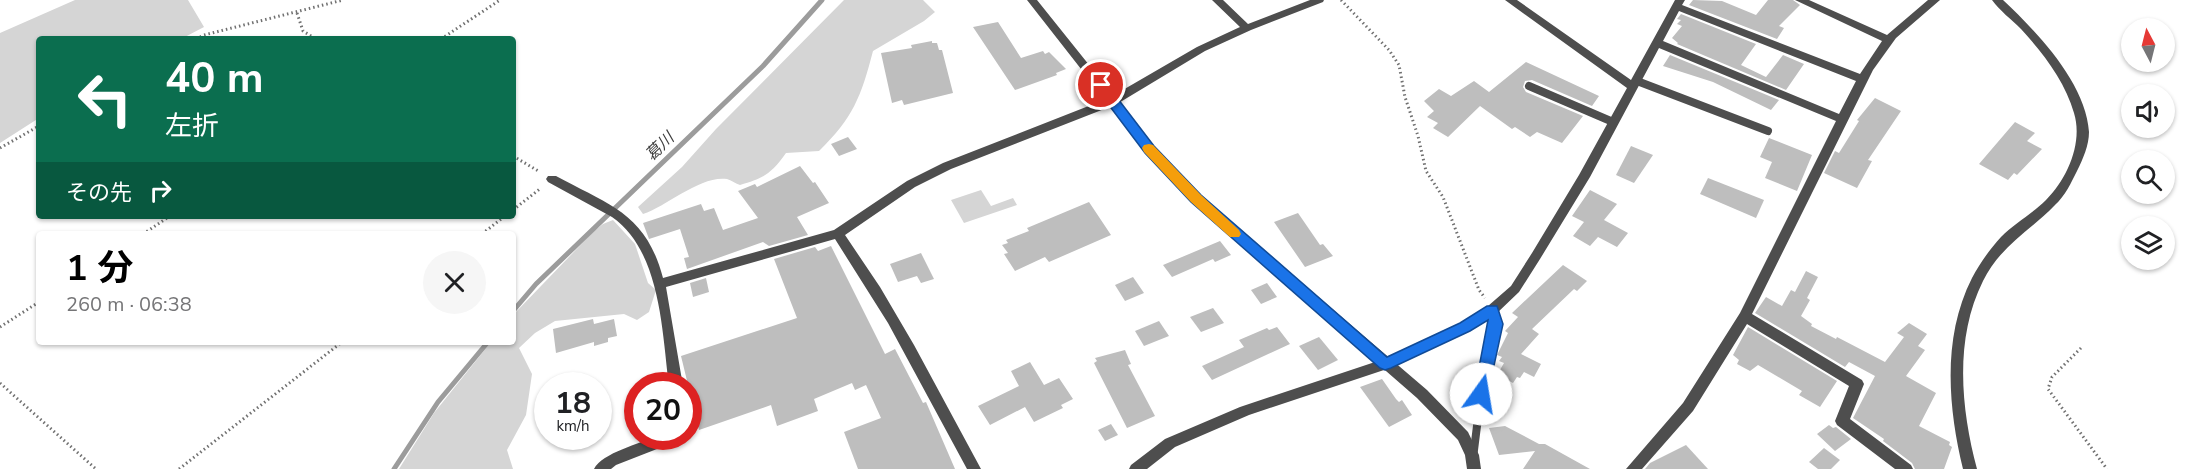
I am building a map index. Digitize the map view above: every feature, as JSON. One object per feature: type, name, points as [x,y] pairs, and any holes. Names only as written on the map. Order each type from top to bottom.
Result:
[{"type":"street","points":[[1032,0],[1149,149],[1196,199],[1422,394],[1456,428],[1468,447],[1474,465]]},
{"type":"street","points":[[1217,0],[1247,28]]},
{"type":"street","points":[[660,284],[838,234],[911,184],[947,166],[1113,101],[1201,49],[1319,0]]},
{"type":"street","points":[[1510,0],[1635,84]]},
{"type":"street","points":[[1800,0],[1889,40]]},
{"type":"street","points":[[1633,469],[1688,407],[1745,316],[1862,79],[1901,26],[1935,0]]},
{"type":"street","points":[[1970,469],[1959,420],[1958,362],[1966,312],[1975,284],[2004,241],[2054,200],[2074,164],[2083,133],[2076,107],[2062,74],[2013,15],[1997,0]]},
{"type":"street","points":[[1136,469],[1170,443],[1236,415],[1385,364],[1465,327],[1492,310],[1515,289],[1584,177],[1679,2],[1862,79]]},
{"type":"street","points":[[1658,43],[1842,119]]},
{"type":"street","points":[[552,179],[612,213],[631,227],[637,235],[660,284],[674,372]]},
{"type":"street","points":[[838,234],[866,276],[930,386],[974,469]]},
{"type":"street","points":[[1745,316],[1857,384],[1842,421],[1906,469]]},
{"type":"street","points":[[601,469],[611,461],[639,450]]},
{"type":"lane","points":[[1635,84],[1768,131]]},
{"type":"lane","points":[[1529,86],[1613,122]]},
{"type":"lane","points":[[1474,465],[1481,394],[1496,324],[1492,310]]},
{"type":"path","points":[[202,36],[343,0]]},
{"type":"path","points":[[446,36],[500,0]]},
{"type":"path","points":[[1341,0],[1389,50],[1399,65],[1405,97],[1418,136],[1426,171],[1434,179],[1443,197],[1479,290],[1492,310]]},
{"type":"path","points":[[297,13],[303,31],[311,36]]},
{"type":"path","points":[[0,148],[36,128]]},
{"type":"path","points":[[516,158],[552,179],[516,208]]},
{"type":"path","points":[[148,231],[166,219]]},
{"type":"path","points":[[486,231],[502,219]]},
{"type":"path","points":[[0,327],[36,304]]},
{"type":"path","points":[[179,469],[338,345]]},
{"type":"path","points":[[2081,348],[2052,376],[2048,389],[2107,469]]},
{"type":"path","points":[[0,383],[96,469]]},
{"type":"shaded area","points":[[75,0],[188,0],[204,27],[187,36],[36,36],[36,120],[0,143],[0,33]]},
{"type":"shaded area","points":[[844,0],[923,0],[935,12],[873,51],[854,106],[840,128],[819,151],[786,153],[771,171],[755,180],[740,185],[727,179],[706,182],[643,214],[638,207],[682,167],[716,129]]},
{"type":"shaded area","points":[[981,190],[991,206],[1013,198],[1017,205],[964,223],[951,200]]},
{"type":"shaded area","points":[[613,220],[635,244],[648,283],[656,290],[649,312],[637,320],[624,314],[555,321],[535,333],[519,348],[532,374],[526,415],[507,450],[513,469],[399,469],[434,413],[489,345],[516,345],[516,312],[603,224]]},
{"type":"building","points":[[1693,0],[1722,1],[1756,15],[1768,0],[1793,0],[1800,5],[1779,26],[1784,28],[1777,39],[1689,5]]},
{"type":"building","points":[[1681,14],[1756,44],[1741,65],[1766,77],[1783,55],[1804,64],[1786,90],[1677,44],[1672,38],[1682,26],[1677,24],[1681,20],[1677,19]]},
{"type":"building","points":[[998,22],[1021,58],[1043,51],[1045,54],[1049,52],[1066,69],[1056,73],[1057,75],[1015,90],[973,27]]},
{"type":"building","points":[[932,41],[932,43],[937,43],[939,50],[942,50],[953,93],[904,105],[902,100],[892,103],[881,53],[912,48],[911,45]]},
{"type":"building","points":[[1670,55],[1779,100],[1771,110],[1713,82],[1663,66]]},
{"type":"building","points":[[1526,62],[1599,96],[1592,106],[1532,80],[1525,81],[1523,87],[1526,92],[1583,116],[1562,143],[1537,132],[1530,137],[1515,127],[1512,129],[1480,106],[1448,137],[1433,128],[1438,123],[1427,117],[1434,111],[1424,101],[1439,89],[1451,96],[1474,81],[1489,92]]},
{"type":"building","points":[[1875,98],[1901,111],[1868,160],[1872,161],[1857,188],[1824,173],[1835,151],[1839,153],[1859,121],[1857,120]]},
{"type":"building","points":[[2015,122],[2035,133],[2027,141],[2042,149],[2017,175],[2014,173],[2008,180],[1979,164]]},
{"type":"building","points":[[848,137],[857,149],[839,156],[831,144]]},
{"type":"building","points":[[1769,138],[1812,155],[1797,191],[1765,178],[1772,162],[1760,157]]},
{"type":"building","points":[[1631,146],[1653,155],[1634,183],[1616,175]]},
{"type":"building","points":[[800,166],[813,183],[815,182],[829,203],[797,217],[808,235],[769,246],[763,242],[687,269],[684,258],[689,257],[680,229],[649,239],[643,223],[701,204],[704,211],[714,208],[723,230],[758,218],[738,191],[755,184],[757,187]]},
{"type":"building","points":[[1708,178],[1764,200],[1756,218],[1700,194]]},
{"type":"building","points":[[1590,190],[1617,204],[1604,220],[1628,233],[1617,247],[1598,237],[1590,246],[1573,236],[1584,222],[1572,216]]},
{"type":"building","points":[[1089,202],[1111,235],[1049,262],[1045,257],[1015,271],[1004,254],[1008,253],[1002,245],[1008,243],[1006,240],[1029,231],[1027,228]]},
{"type":"building","points":[[1298,213],[1320,245],[1323,244],[1333,256],[1305,267],[1274,222]]},
{"type":"building","points":[[1220,241],[1231,255],[1215,262],[1213,259],[1172,277],[1163,265]]},
{"type":"building","points":[[831,246],[885,354],[895,349],[923,403],[926,402],[955,469],[858,469],[844,432],[881,418],[866,385],[855,390],[852,383],[814,399],[818,411],[777,426],[771,405],[702,429],[702,372],[685,372],[681,356],[797,318],[774,259],[815,247],[818,251]]},
{"type":"building","points":[[921,253],[934,279],[921,283],[917,276],[898,282],[890,264]]},
{"type":"building","points":[[1563,265],[1587,281],[1577,291],[1574,289],[1532,329],[1539,334],[1521,354],[1541,364],[1534,377],[1524,372],[1513,383],[1497,375],[1504,363],[1499,361],[1502,357],[1497,355],[1508,333],[1505,331],[1518,317],[1512,313]]},
{"type":"building","points":[[1806,271],[1818,277],[1807,298],[1810,300],[1801,316],[1812,324],[1811,326],[1885,362],[1904,337],[1897,333],[1909,323],[1927,334],[1918,346],[1925,350],[1906,376],[1936,393],[1919,426],[1950,442],[1949,445],[1952,447],[1944,469],[1915,469],[1912,463],[1883,441],[1884,439],[1853,418],[1875,376],[1849,362],[1845,367],[1755,313],[1766,297],[1782,306],[1791,290],[1795,292]]},
{"type":"building","points":[[1133,277],[1144,293],[1125,301],[1115,285]]},
{"type":"building","points":[[706,278],[709,292],[693,297],[690,283]]},
{"type":"building","points":[[1267,283],[1277,297],[1261,304],[1251,290]]},
{"type":"building","points":[[1213,308],[1224,323],[1201,332],[1190,317]]},
{"type":"building","points":[[593,319],[594,324],[614,319],[617,336],[608,338],[608,342],[594,346],[594,342],[556,353],[553,329]]},
{"type":"building","points":[[1159,321],[1169,336],[1144,346],[1135,331]]},
{"type":"building","points":[[1277,327],[1290,344],[1212,380],[1202,366],[1244,347],[1239,340],[1267,328],[1269,330]]},
{"type":"building","points":[[1748,327],[1837,381],[1820,407],[1799,395],[1802,391],[1758,365],[1750,371],[1737,364],[1739,360],[1733,355]]},
{"type":"building","points":[[1319,337],[1338,360],[1318,370],[1299,346]]},
{"type":"building","points":[[1125,350],[1131,364],[1128,365],[1155,416],[1127,428],[1094,363],[1097,361],[1095,358]]},
{"type":"building","points":[[1030,362],[1044,385],[1059,378],[1073,399],[1061,405],[1063,408],[1034,422],[1025,407],[990,425],[978,406],[1019,386],[1011,371]]},
{"type":"building","points":[[1382,379],[1396,399],[1399,402],[1402,400],[1412,415],[1389,427],[1360,387]]},
{"type":"building","points":[[1111,424],[1118,435],[1105,441],[1098,430]]},
{"type":"building","points":[[1829,425],[1836,427],[1851,439],[1835,451],[1817,434]]},
{"type":"building","points":[[1505,426],[1539,444],[1545,444],[1590,469],[1523,469],[1535,451],[1499,455],[1489,428]]},
{"type":"building","points":[[1686,445],[1708,469],[1645,469],[1650,463]]},
{"type":"building","points":[[1824,448],[1840,460],[1831,469],[1818,469],[1809,462]]},
{"type":"waterway","name":"葛川","points":[[516,307],[536,284],[763,66],[822,0]]},
{"type":"waterway","name":"葛川","points":[[394,469],[438,402],[486,345]]},
{"type":"slow traffic","points":[[1149,148],[1196,199],[1235,234]]},
{"type":"route","points":[[1101,85],[1149,149],[1196,199],[1385,364],[1437,342],[1492,310],[1496,324],[1481,394]]}]
